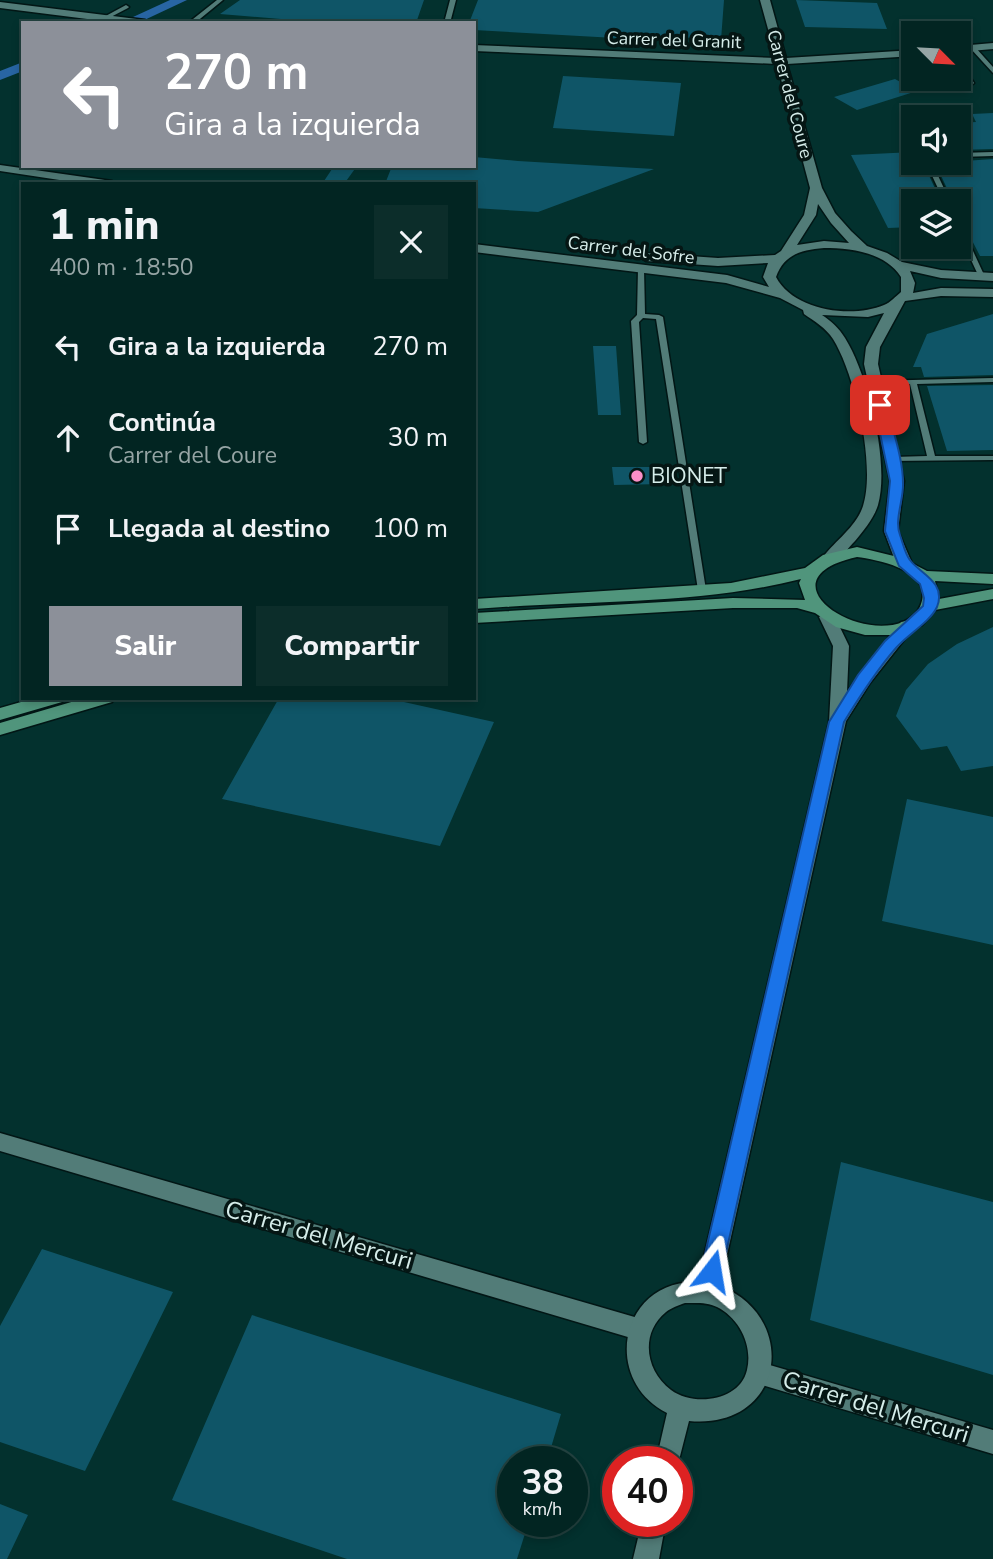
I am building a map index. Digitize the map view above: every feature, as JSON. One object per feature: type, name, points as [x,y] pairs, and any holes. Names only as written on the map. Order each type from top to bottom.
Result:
[{"type":"main road","points":[[476,604],[763,584],[811,571],[831,557],[857,552],[876,554],[904,563],[922,576],[930,589],[930,606],[924,615],[907,626],[884,631],[852,628],[822,612],[797,603],[733,603],[476,618]]},
{"type":"main road","points":[[811,571],[807,591],[822,612]]},
{"type":"main road","points":[[922,576],[993,579]]},
{"type":"main road","points":[[930,606],[993,594]]},
{"type":"main road","points":[[0,714],[49,700]]},
{"type":"main road","points":[[0,729],[99,700]]},
{"type":"street","name":"Carrer del Coure","points":[[765,0],[816,188],[830,216],[847,235],[867,250]]},
{"type":"street","points":[[0,5],[130,21]]},
{"type":"street","points":[[973,48],[993,46]]},
{"type":"street","name":"Carrer del Granit","points":[[476,48],[782,61],[901,54]]},
{"type":"street","points":[[0,168],[98,182]]},
{"type":"street","points":[[0,180],[21,183]]},
{"type":"street","points":[[782,295],[775,288],[770,276],[771,267],[782,257],[810,215],[816,188]]},
{"type":"street","name":"Carrer del Sofre","points":[[476,236],[659,259],[718,262],[782,257],[801,248],[825,244],[867,250]]},
{"type":"street","name":"Carrer del Sofre","points":[[476,248],[727,279],[755,285],[782,295],[803,307]]},
{"type":"street","points":[[867,250],[898,265],[941,274],[988,277]]},
{"type":"street","points":[[898,265],[909,280],[907,292],[873,347],[871,364],[897,481],[891,531],[904,563]]},
{"type":"street","points":[[803,307],[829,313],[859,315],[899,301],[941,292],[993,293]]},
{"type":"street","points":[[803,307],[821,319],[839,338],[849,358],[873,450],[875,481],[870,507],[850,537],[831,557]]},
{"type":"street","points":[[707,1293],[836,722],[841,646],[822,612]]},
{"type":"street","points":[[836,722],[864,678],[907,626]]},
{"type":"street","name":"Carrer del Mercuri","points":[[0,1142],[638,1329]]},
{"type":"street","points":[[684,1292],[707,1293],[725,1299],[742,1311],[755,1331],[761,1348],[759,1373],[748,1393],[718,1410],[699,1412],[680,1407],[656,1392],[639,1368],[636,1353],[638,1329],[645,1315],[656,1304],[684,1292]]},
{"type":"street","name":"Carrer del Mercuri","points":[[759,1373],[993,1442]]},
{"type":"street","points":[[671,1446],[680,1407]]},
{"type":"street","points":[[646,1559],[651,1537]]},
{"type":"lane","points":[[194,21],[220,0]]},
{"type":"lane","points":[[448,21],[453,0]]},
{"type":"lane","points":[[108,18],[126,7]]},
{"type":"lane","points":[[973,48],[993,71]]},
{"type":"lane","points":[[971,155],[993,154]]},
{"type":"lane","points":[[971,248],[988,277]]},
{"type":"lane","points":[[641,269],[641,316]]},
{"type":"lane","points":[[643,442],[635,321],[641,316],[659,317],[702,590]]},
{"type":"lane","points":[[875,383],[993,380]]},
{"type":"lane","points":[[913,382],[932,459]]},
{"type":"lane","points":[[893,459],[993,458]]},
{"type":"building","points":[[240,0],[424,0],[417,21],[304,21],[220,14]]},
{"type":"building","points":[[478,0],[724,0],[721,40],[652,35],[651,40],[476,30],[476,21],[470,21]]},
{"type":"building","points":[[796,0],[877,3],[887,29],[805,27]]},
{"type":"building","points":[[563,76],[681,83],[674,136],[553,128]]},
{"type":"building","points":[[895,79],[901,82],[901,91],[917,91],[857,110],[834,97]]},
{"type":"building","points":[[993,113],[993,149],[971,150],[971,122],[976,122],[972,114]]},
{"type":"building","points":[[901,153],[901,175],[929,175],[935,189],[901,189],[901,228],[888,228],[851,155]]},
{"type":"building","points":[[476,157],[654,169],[538,212],[476,208],[476,182],[386,182],[391,168],[476,168]]},
{"type":"building","points":[[993,159],[993,256],[980,256],[971,238],[971,189],[947,189],[941,175],[971,175],[971,161]]},
{"type":"building","points":[[333,168],[356,168],[345,182],[323,182]]},
{"type":"building","points":[[993,314],[993,375],[924,377],[921,367],[913,367],[927,334]]},
{"type":"building","points":[[593,346],[616,346],[621,415],[598,415]]},
{"type":"building","points":[[993,385],[993,450],[947,451],[927,386]]},
{"type":"building","name":"BIONET","points":[[612,467],[660,467],[663,484],[614,485]]},
{"type":"building","points":[[993,627],[993,766],[961,771],[947,746],[921,750],[896,716],[906,690],[928,664],[957,644]]},
{"type":"building","points":[[278,700],[395,700],[494,722],[440,846],[222,799]]},
{"type":"building","points":[[907,799],[993,817],[993,945],[882,921]]},
{"type":"building","points":[[841,1162],[993,1202],[993,1375],[810,1320]]},
{"type":"building","points":[[42,1249],[173,1292],[85,1471],[0,1442],[0,1326]]},
{"type":"building","points":[[252,1315],[561,1414],[551,1446],[497,1446],[497,1537],[524,1537],[517,1559],[347,1559],[172,1500]]},
{"type":"building","points":[[0,1504],[28,1515],[7,1559],[0,1559]]},
{"type":"waterway","points":[[131,21],[181,0]]},
{"type":"waterway","points":[[0,76],[21,67]]},
{"type":"place","name":"BIONET","points":[[637,476]]},
{"type":"route","points":[[712,1271],[836,722],[864,678],[890,645],[907,626],[924,615],[930,606],[930,589],[922,576],[904,563],[891,531],[897,481],[880,405]]}]
